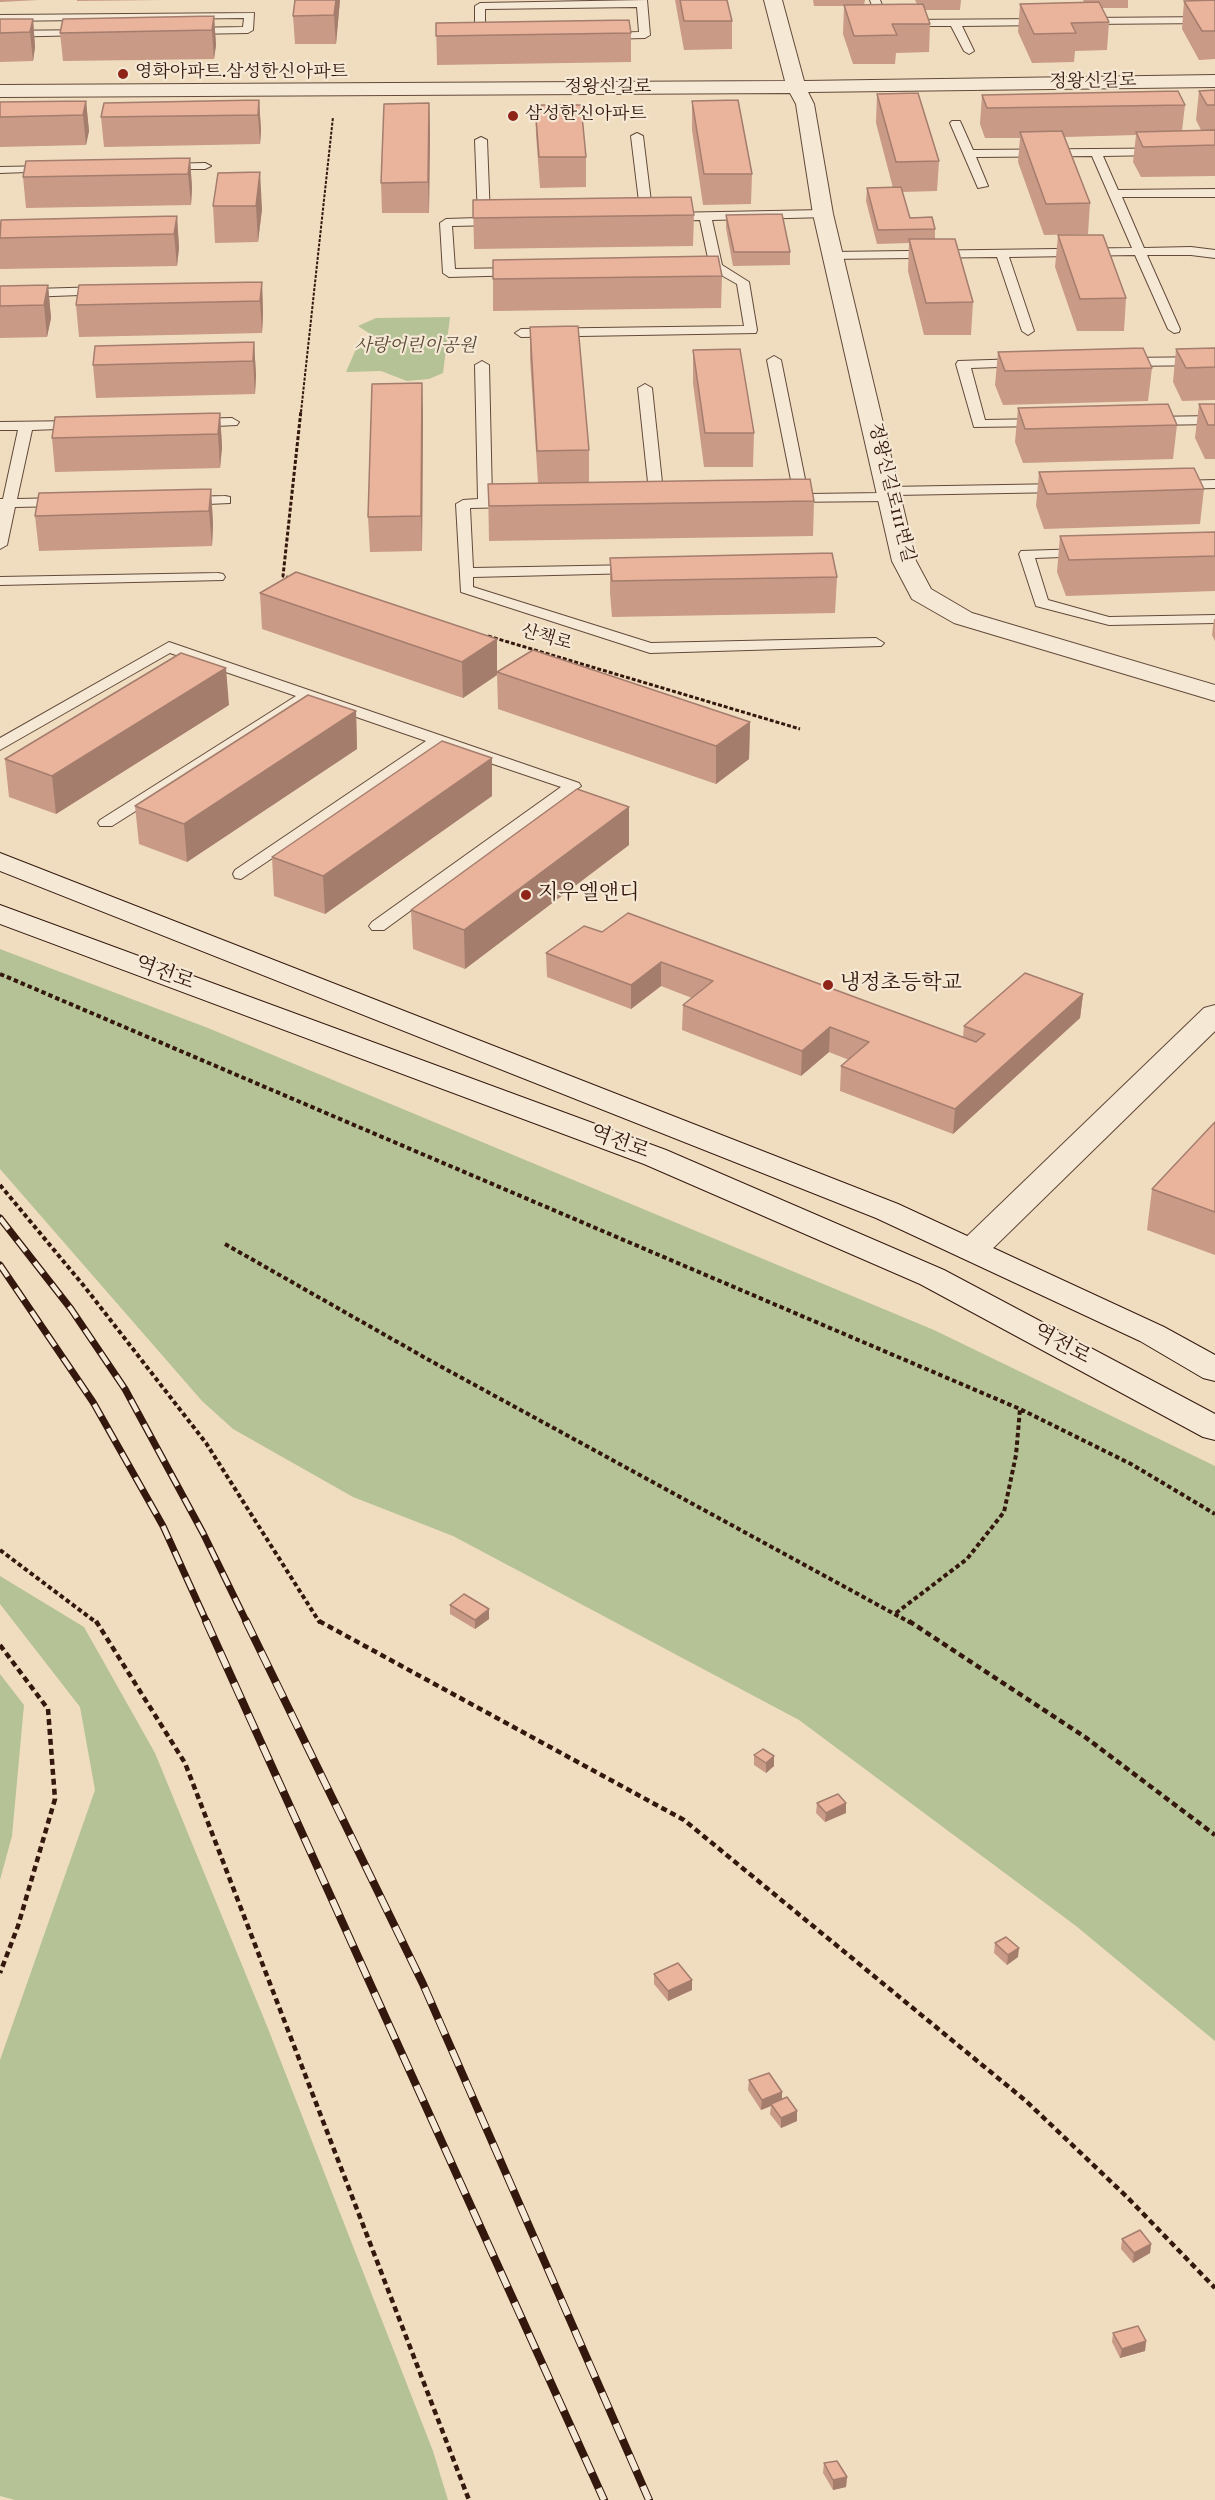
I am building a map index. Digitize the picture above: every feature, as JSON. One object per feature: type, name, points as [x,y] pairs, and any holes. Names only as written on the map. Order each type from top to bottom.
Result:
[{"type":"street","name":"정왕신길로111번길","points":[[773,0],[801,96],[823,214],[904,561],[921,594],[963,618],[1215,693]]},
{"type":"street","name":"정왕신길로","points":[[0,105],[334,105],[801,96],[1215,81]]},
{"type":"street","name":"정왕신길로","points":[[0,91],[1215,98]]},
{"type":"street","name":"역전로","points":[[0,861],[887,1211],[1152,1334],[1215,1370]]},
{"type":"street","name":"역전로","points":[[0,914],[655,1157],[932,1277],[1215,1429]]},
{"type":"street","points":[[972,1250],[1215,1014]]},
{"type":"lane","points":[[875,0],[881,17],[904,23],[1053,22],[1049,11]]},
{"type":"lane","points":[[504,37],[480,37],[480,6],[642,2],[645,35],[586,36]]},
{"type":"lane","points":[[0,18],[54,13],[250,15],[248,30],[177,31]]},
{"type":"lane","points":[[1076,21],[1206,16]]},
{"type":"lane","points":[[955,23],[969,51]]},
{"type":"lane","points":[[0,34],[94,32]]},
{"type":"lane","points":[[956,123],[982,186]]},
{"type":"lane","points":[[637,136],[641,218],[823,214]]},
{"type":"lane","points":[[481,140],[484,222]]},
{"type":"lane","points":[[968,154],[1215,151]]},
{"type":"lane","points":[[1096,153],[1174,329]]},
{"type":"lane","points":[[148,167],[205,166]]},
{"type":"lane","points":[[0,170],[68,169]]},
{"type":"lane","points":[[1114,194],[1215,193]]},
{"type":"lane","points":[[705,217],[716,267]]},
{"type":"lane","points":[[507,221],[446,223],[449,273],[530,271]]},
{"type":"lane","points":[[833,256],[1191,251],[1215,254]]},
{"type":"lane","points":[[1002,254],[1029,332]]},
{"type":"lane","points":[[521,333],[751,330],[743,282],[716,267],[681,268]]},
{"type":"lane","points":[[0,294],[119,291]]},
{"type":"lane","points":[[774,360],[802,499]]},
{"type":"lane","points":[[1112,362],[1215,361]]},
{"type":"lane","points":[[1031,363],[963,364],[979,424],[1050,423]]},
{"type":"lane","points":[[482,365],[485,504]]},
{"type":"lane","points":[[645,388],[657,501]]},
{"type":"lane","points":[[1132,422],[1215,420]]},
{"type":"lane","points":[[175,423],[232,422]]},
{"type":"lane","points":[[0,426],[95,424]]},
{"type":"lane","points":[[0,544],[4,503],[26,426]]},
{"type":"lane","points":[[1157,486],[1215,484]]},
{"type":"lane","points":[[769,499],[1075,487]]},
{"type":"lane","points":[[168,501],[225,500]]},
{"type":"lane","points":[[4,503],[77,502]]},
{"type":"lane","points":[[531,503],[463,504],[466,589],[650,648],[876,643]]},
{"type":"lane","points":[[1097,553],[1026,554],[1041,603],[1109,621],[1215,619]]},
{"type":"lane","points":[[466,573],[645,569]]},
{"type":"lane","points":[[0,580],[218,577]]},
{"type":"lane","points":[[0,746],[169,647],[573,786],[378,926]]},
{"type":"lane","points":[[106,823],[309,695]]},
{"type":"lane","points":[[241,874],[438,740]]},
{"type":"path","points":[[295,579],[283,576],[334,105]]},
{"type":"path","name":"산책로","points":[[479,634],[800,729]]},
{"type":"path","points":[[0,974],[1020,1409],[1131,1464],[1215,1514]]},
{"type":"path","points":[[0,1185],[84,1286],[206,1443],[319,1622],[684,1820],[1026,2101],[1126,2196],[1215,2288]]},
{"type":"path","points":[[225,1244],[429,1359],[896,1613],[1085,1737],[1215,1834]]},
{"type":"path","points":[[896,1613],[967,1559],[1004,1512],[1016,1455],[1020,1409]]},
{"type":"path","points":[[0,1550],[97,1622],[184,1763],[469,2500]]},
{"type":"path","points":[[0,1645],[48,1709],[55,1799],[18,1926],[0,1973]]},
{"type":"green space","name":"사랑어린이공원","points":[[450,317],[443,373],[429,379],[407,381],[381,371],[346,372],[356,349],[384,343],[358,326],[376,318]]},
{"type":"green space","points":[[0,949],[208,1028],[934,1330],[1215,1466],[1215,2041],[1076,1926],[799,1720],[453,1536],[353,1497],[233,1429],[202,1401],[0,1169]]},
{"type":"green space","points":[[0,1576],[84,1627],[155,1753],[267,2026],[433,2451],[448,2500],[15,2500],[0,2496],[0,2060],[95,1790],[80,1707],[0,1604]]},
{"type":"green space","points":[[0,1674],[24,1705],[12,1836],[0,1880]]},
{"type":"building","points":[[295,0],[336,0],[334,15],[293,16]]},
{"type":"building","points":[[680,0],[727,0],[732,21],[684,21]]},
{"type":"building","points":[[1215,0],[1215,31],[1202,31],[1184,1]]},
{"type":"building","points":[[1099,2],[1109,22],[1071,23],[1076,33],[1034,34],[1020,4]]},
{"type":"building","points":[[923,4],[930,24],[892,24],[897,35],[854,36],[844,5]]},
{"type":"building","points":[[214,16],[212,30],[60,33],[63,19]]},
{"type":"building","points":[[0,19],[33,19],[30,32],[0,33]]},
{"type":"building","points":[[629,20],[631,33],[436,36],[436,23]]},
{"type":"building","points":[[1215,90],[1215,105],[1207,105],[1199,91]]},
{"type":"building","points":[[1178,91],[1185,105],[987,108],[982,95]]},
{"type":"building","points":[[918,93],[939,161],[896,162],[877,94]]},
{"type":"building","points":[[259,100],[258,115],[101,117],[104,103]]},
{"type":"building","points":[[738,100],[752,174],[704,174],[692,101]]},
{"type":"building","points":[[86,101],[83,115],[0,117],[0,102]]},
{"type":"building","points":[[429,103],[428,182],[381,183],[384,104]]},
{"type":"building","points":[[535,105],[581,105],[586,157],[539,157]]},
{"type":"building","points":[[1215,130],[1215,145],[1143,147],[1136,132]]},
{"type":"building","points":[[1062,131],[1090,203],[1046,204],[1020,132]]},
{"type":"building","points":[[190,158],[188,174],[23,177],[26,161]]},
{"type":"building","points":[[260,172],[256,206],[213,206],[218,173]]},
{"type":"building","points":[[901,187],[910,218],[932,217],[935,229],[878,230],[867,188]]},
{"type":"building","points":[[691,197],[694,215],[473,218],[473,200]]},
{"type":"building","points":[[782,214],[790,252],[734,252],[726,215]]},
{"type":"building","points":[[177,216],[174,234],[0,238],[1,220]]},
{"type":"building","points":[[1058,235],[1103,235],[1126,298],[1080,299]]},
{"type":"building","points":[[909,239],[955,239],[973,302],[926,303]]},
{"type":"building","points":[[718,256],[722,276],[493,279],[493,260]]},
{"type":"building","points":[[262,282],[260,301],[76,305],[79,285]]},
{"type":"building","points":[[48,285],[44,305],[0,306],[0,286]]},
{"type":"building","points":[[578,326],[589,450],[537,451],[530,327]]},
{"type":"building","points":[[254,342],[253,361],[93,365],[95,346]]},
{"type":"building","points":[[1143,348],[1152,368],[1005,371],[998,352]]},
{"type":"building","points":[[1215,348],[1215,367],[1186,368],[1176,349]]},
{"type":"building","points":[[740,349],[754,433],[705,433],[693,350]]},
{"type":"building","points":[[422,383],[421,516],[368,517],[372,384]]},
{"type":"building","points":[[1168,404],[1177,425],[1025,429],[1018,408]]},
{"type":"building","points":[[1199,404],[1215,404],[1215,425],[1208,425]]},
{"type":"building","points":[[220,413],[218,434],[52,438],[55,417]]},
{"type":"building","points":[[1194,468],[1204,489],[1047,494],[1039,472]]},
{"type":"building","points":[[810,479],[814,501],[489,506],[488,484]]},
{"type":"building","points":[[211,489],[209,511],[35,516],[39,493]]},
{"type":"building","points":[[1215,532],[1215,556],[1069,560],[1060,536]]},
{"type":"building","points":[[832,553],[837,577],[612,581],[610,558]]},
{"type":"building","points":[[296,572],[497,639],[462,662],[260,593]]},
{"type":"building","points":[[533,650],[750,722],[716,746],[497,672]]},
{"type":"building","points":[[181,653],[226,668],[52,776],[5,759]]},
{"type":"building","points":[[308,695],[356,711],[184,824],[135,806]]},
{"type":"building","points":[[442,741],[492,758],[323,876],[272,857]]},
{"type":"building","points":[[577,789],[629,807],[464,930],[411,910]]},
{"type":"building","points":[[628,913],[976,1042],[985,1034],[964,1026],[1025,973],[1083,994],[955,1109],[841,1066],[869,1042],[830,1027],[802,1051],[683,1005],[713,981],[661,962],[631,985],[546,953],[584,926],[602,932]]},
{"type":"building","points":[[1215,1122],[1215,1212],[1152,1189]]},
{"type":"building","points":[[464,1594],[489,1609],[475,1620],[450,1605]]},
{"type":"building","points":[[763,1749],[774,1756],[766,1763],[754,1755]]},
{"type":"building","points":[[838,1794],[846,1803],[826,1813],[817,1803]]},
{"type":"building","points":[[1006,1937],[1019,1948],[1008,1955],[995,1943]]},
{"type":"building","points":[[678,1963],[692,1980],[668,1991],[654,1974]]},
{"type":"building","points":[[769,2073],[782,2092],[762,2100],[749,2080]]},
{"type":"building","points":[[787,2097],[797,2111],[781,2118],[771,2104]]},
{"type":"building","points":[[1140,2230],[1151,2244],[1134,2253],[1122,2239]]},
{"type":"building","points":[[1138,2326],[1146,2341],[1122,2349],[1113,2333]]},
{"type":"building","points":[[837,2461],[847,2477],[833,2480],[824,2463]]},
{"type":"railway","points":[[0,1218],[71,1309],[125,1389],[203,1533],[247,1623]]},
{"type":"railway","points":[[0,1265],[93,1402],[163,1526],[207,1623]]},
{"type":"railway","points":[[206,1621],[604,2500]]},
{"type":"railway","points":[[246,1621],[423,1984],[649,2500]]},
{"type":"place","name":"영화아파트.삼성한신아파트","points":[[123,74]]},
{"type":"place","name":"삼성한신아파트","points":[[513,116]]},
{"type":"place","name":"지우엘앤디","points":[[526,895]]},
{"type":"place","name":"냉정초등학교","points":[[828,985]]}]
